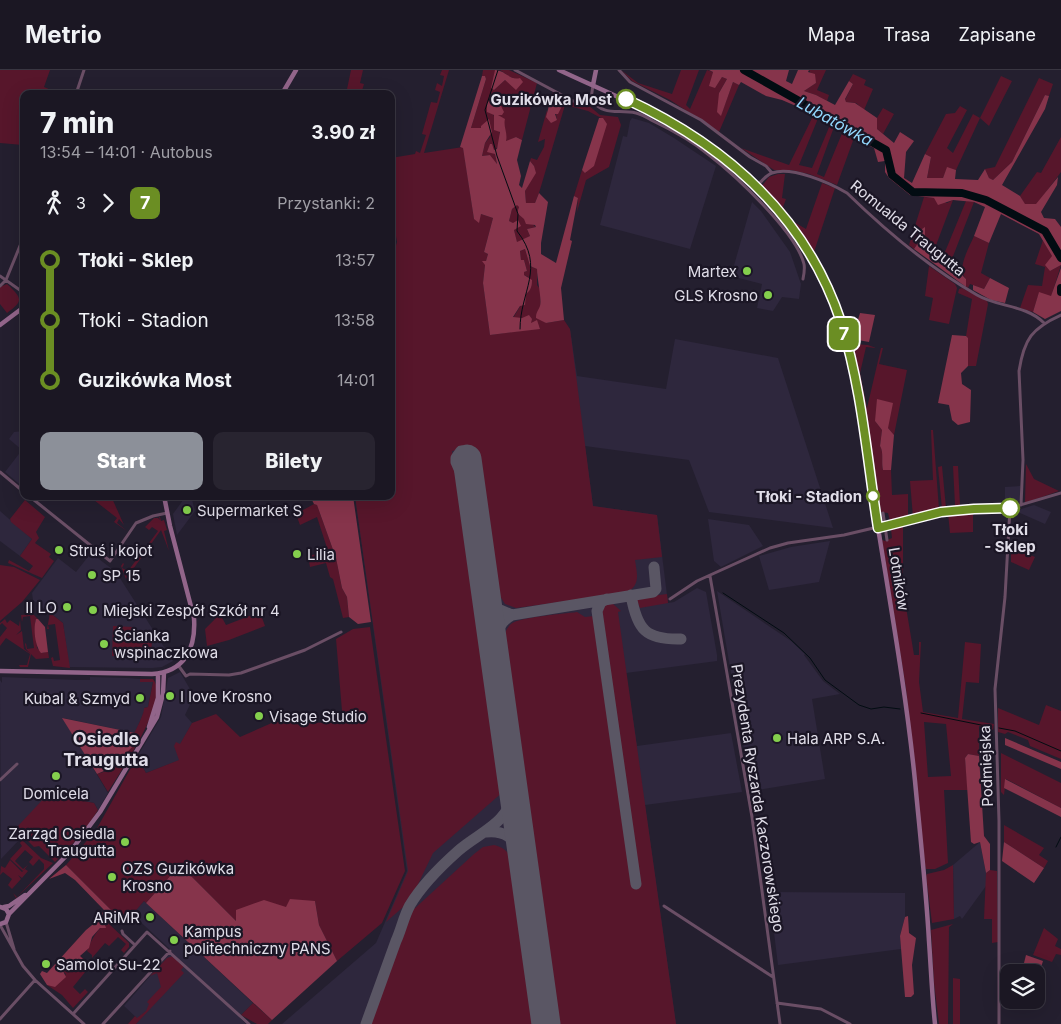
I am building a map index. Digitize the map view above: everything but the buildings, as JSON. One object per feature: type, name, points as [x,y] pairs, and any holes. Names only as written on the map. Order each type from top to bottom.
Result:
[{"type":"street","points":[[77,90],[84,70]]},
{"type":"street","points":[[284,90],[296,70]]},
{"type":"street","points":[[515,70],[573,101],[582,103],[591,99]]},
{"type":"street","name":"Lotników","points":[[559,70],[654,112],[708,145],[757,186],[800,240],[823,279],[841,322],[859,394],[903,686],[930,943],[930,981],[935,1024]]},
{"type":"street","points":[[596,70],[591,99],[597,107],[604,111],[637,113],[659,124],[703,150],[737,178],[759,200],[794,245],[804,263],[803,279]]},
{"type":"street","points":[[619,70],[630,82],[701,120],[750,157],[766,166],[772,173],[757,186]]},
{"type":"street","name":"Romualda Traugutta","points":[[772,173],[800,174],[838,188],[847,193],[897,238],[959,284],[980,297],[1019,309],[1035,316],[1044,323]]},
{"type":"street","points":[[0,286],[6,280],[20,246]]},
{"type":"street","points":[[0,276],[20,292]]},
{"type":"street","points":[[0,325],[20,310]]},
{"type":"street","points":[[1021,505],[1023,460],[1019,371],[1027,341],[1033,332],[1044,323],[1061,315]]},
{"type":"street","points":[[0,472],[20,489]]},
{"type":"street","points":[[670,599],[697,581],[761,552],[788,543],[829,538],[941,512],[1010,508],[1061,493]]},
{"type":"street","points":[[34,500],[110,561],[136,523],[167,513]]},
{"type":"street","points":[[0,671],[158,674],[178,665],[188,655],[193,644],[195,632],[192,608],[165,500]]},
{"type":"street","name":"Podmiejska","points":[[999,1024],[999,821],[995,689],[1006,597],[1010,508]]},
{"type":"street","points":[[883,513],[887,540]]},
{"type":"street","name":"Prezydenta Ryszarda Kaczorowskiego","points":[[710,576],[752,817],[780,1024]]},
{"type":"street","points":[[178,665],[186,676],[190,674],[228,675],[305,650],[341,632]]},
{"type":"street","points":[[15,952],[6,922],[9,914],[70,852],[90,827],[157,717],[161,704],[164,672]]},
{"type":"street","points":[[148,730],[158,698],[158,674]]},
{"type":"street","points":[[0,780],[17,764]]},
{"type":"street","points":[[2,907],[9,906],[26,895]]},
{"type":"street","points":[[664,906],[774,977]]},
{"type":"street","points":[[2,907],[9,914]]},
{"type":"street","points":[[6,922],[0,924],[23,966],[35,980],[84,1024]]},
{"type":"street","points":[[122,931],[135,945]]},
{"type":"street","points":[[73,1014],[147,932],[249,1024]]},
{"type":"street","points":[[103,1024],[170,951]]},
{"type":"street","points":[[0,1019],[35,980]]},
{"type":"street","points":[[777,1004],[821,1009],[850,1024]]},
{"type":"shaded area","points":[[0,70],[50,70],[44,87],[51,90],[20,90],[20,145],[0,143]]},
{"type":"shaded area","points":[[351,70],[363,70],[360,83],[364,84],[362,90],[347,90]]},
{"type":"shaded area","points":[[442,70],[449,70],[424,153],[463,147],[474,219],[481,214],[493,218],[484,252],[488,254],[483,283],[490,335],[540,328],[522,318],[513,318],[524,300],[528,277],[524,275],[524,272],[527,271],[524,260],[521,260],[520,251],[525,249],[530,266],[537,269],[541,319],[546,323],[564,320],[570,329],[593,506],[657,515],[662,557],[635,560],[636,583],[626,593],[516,608],[505,604],[495,588],[475,447],[452,451],[455,469],[462,486],[504,791],[433,853],[410,901],[386,922],[408,871],[356,500],[395,500],[395,249],[397,242],[395,231],[395,157],[415,154],[416,151],[420,153],[426,135],[422,134],[431,102],[437,103],[440,92],[435,90],[437,83],[442,86],[444,76],[440,75]]},
{"type":"shaded area","points":[[483,70],[495,70],[494,90],[505,80],[512,85],[516,79],[500,70],[509,70],[537,83],[522,140],[516,137],[506,142],[504,124],[497,115],[491,96],[490,103],[500,138],[493,153],[495,154],[497,165],[490,155],[482,156],[485,143],[490,137],[486,123],[481,128],[471,128],[486,79],[485,76],[482,76]]},
{"type":"shaded area","points":[[495,70],[499,70],[516,79],[520,78],[523,82],[516,90],[505,80],[494,90],[491,88]]},
{"type":"shaded area","points":[[621,70],[638,83],[672,94],[681,70],[699,70],[686,105],[690,109],[707,70],[713,72],[710,86],[715,87],[722,77],[727,79],[719,93],[721,115],[733,82],[739,85],[719,132],[670,100],[632,81]]},
{"type":"shaded area","points":[[709,70],[789,70],[786,81],[792,84],[798,70],[809,70],[808,72],[815,74],[816,83],[804,91],[835,105],[849,81],[853,84],[845,99],[846,102],[855,103],[877,118],[877,129],[894,143],[900,132],[914,141],[906,152],[904,178],[912,183],[925,154],[931,157],[927,178],[943,178],[947,167],[956,170],[955,179],[978,180],[985,169],[989,178],[993,180],[1012,162],[1045,95],[1049,96],[1045,109],[1002,185],[1020,196],[1025,204],[1036,204],[1058,177],[1057,185],[1041,212],[1044,218],[1055,219],[1061,227],[1061,265],[1050,271],[1045,265],[1052,256],[1039,234],[1001,214],[989,243],[974,236],[985,207],[974,202],[953,200],[938,205],[934,198],[910,195],[889,178],[885,172],[885,161],[878,162],[874,148],[830,125],[831,121],[782,100],[766,96],[741,82],[739,85],[733,82],[721,116],[717,112],[719,93],[727,79],[722,77],[715,88],[709,86],[713,72]]},
{"type":"shaded area","points":[[809,70],[826,70],[817,90],[829,95],[827,101],[804,91],[816,83]]},
{"type":"shaded area","points":[[853,74],[866,80],[864,85],[873,89],[864,110],[856,103],[846,102],[845,100],[853,84],[849,81]]},
{"type":"shaded area","points":[[482,76],[485,76],[486,79],[471,128],[481,128],[489,119],[492,132],[485,143],[482,156],[490,155],[497,164],[495,154],[487,152],[490,144],[492,144],[494,150],[497,149],[500,132],[494,130],[494,115],[487,112],[487,102],[490,101],[491,95],[496,99],[494,104],[501,106],[504,112],[502,115],[498,115],[505,119],[506,141],[516,137],[522,140],[517,160],[521,176],[519,185],[522,188],[530,161],[534,166],[536,173],[525,191],[526,203],[535,203],[539,193],[548,202],[541,254],[556,263],[574,196],[578,198],[570,240],[572,241],[561,288],[564,320],[546,323],[536,318],[540,306],[537,269],[530,266],[525,249],[520,251],[521,260],[524,260],[527,271],[524,272],[524,275],[532,280],[532,284],[526,294],[525,305],[520,306],[513,317],[522,318],[529,315],[532,319],[531,323],[537,320],[540,329],[490,335],[483,283],[485,265],[482,261],[486,261],[488,254],[484,252],[493,218],[481,214],[479,223],[474,219],[463,148],[460,147]],"holes":[[[517,205],[519,207],[517,213],[524,219],[526,224],[535,225],[536,227],[527,229],[530,236],[517,242],[514,230],[521,226],[518,220],[513,223],[509,221],[512,209]]]},
{"type":"shaded area","points":[[1001,76],[1012,81],[989,126],[980,118]]},
{"type":"shaded area","points":[[1039,78],[1053,84],[1049,96],[1045,95],[1012,162],[993,180],[989,178],[985,169],[995,167]]},
{"type":"shaded area","points":[[553,92],[575,103],[588,105],[600,115],[618,117],[621,125],[609,167],[586,180],[577,212],[578,198],[574,196],[582,170],[586,173],[603,119],[588,111],[565,105],[539,193],[535,203],[526,203],[525,191],[534,166],[530,161],[531,158],[537,160],[544,147],[545,139],[538,142],[547,110],[547,117],[557,120],[553,99],[551,98]]},
{"type":"shaded area","points":[[551,98],[560,98],[563,104],[558,114],[555,114],[557,120],[551,123],[546,117]]},
{"type":"shaded area","points":[[960,106],[967,110],[947,148],[953,153],[973,114],[980,118],[956,170],[947,168],[943,178],[927,178],[931,157],[925,154],[946,114],[955,113]]},
{"type":"shaded area","points":[[883,108],[894,114],[883,134],[877,129],[877,118]]},
{"type":"shaded area","points":[[814,114],[819,116],[799,165],[812,168],[830,125],[834,127],[817,174],[824,177],[843,131],[854,138],[837,185],[809,174],[791,170],[774,170],[741,148],[789,165]]},
{"type":"shaded area","points":[[599,118],[603,118],[607,124],[594,166],[585,173],[582,170]]},
{"type":"shaded area","points":[[632,118],[649,123],[716,166],[690,249],[600,225],[623,136],[627,137]]},
{"type":"shaded area","points":[[1061,137],[1061,172],[1037,204],[1025,205],[1020,196],[1037,172],[1041,173]]},
{"type":"shaded area","points":[[464,150],[490,335],[570,329],[577,376],[666,389],[675,339],[778,358],[833,528],[709,512],[689,460],[585,446],[593,506],[657,515],[668,603],[674,602],[697,588],[706,592],[717,655],[717,661],[626,673],[637,746],[731,733],[742,792],[645,805],[676,1024],[282,1024],[376,943],[407,871],[356,500],[395,500],[395,477]]},
{"type":"shaded area","points":[[785,174],[782,198],[786,199],[783,207],[794,222],[806,229],[822,183],[835,188],[814,252],[833,288],[844,318],[858,340],[850,341],[839,312],[814,262],[795,231],[761,187],[769,177]]},
{"type":"shaded area","points":[[924,197],[934,198],[947,203],[953,200],[935,248],[925,241],[925,228],[922,229],[914,249],[909,245]]},
{"type":"shaded area","points":[[966,201],[974,202],[950,264],[952,266],[946,267],[940,264]]},
{"type":"shaded area","points":[[752,202],[761,211],[790,252],[801,284],[799,299],[782,297],[773,311],[757,308],[762,284],[731,276]]},
{"type":"shaded area","points":[[517,204],[519,207],[517,213],[536,227],[527,229],[530,236],[517,243],[514,230],[518,226],[509,221],[512,209]]},
{"type":"shaded area","points":[[925,227],[925,241],[938,252],[936,261],[946,267],[952,266],[962,270],[963,276],[966,279],[966,287],[914,249],[922,229]]},
{"type":"shaded area","points":[[974,236],[989,243],[981,273],[990,278],[984,289],[970,284],[968,288],[966,287],[966,279],[962,270],[964,258]]},
{"type":"shaded area","points":[[1043,240],[1052,256],[1050,271],[1061,265],[1051,297],[1039,293],[1033,312],[1020,308],[1028,285],[1042,286],[1045,267],[1035,264]]},
{"type":"shaded area","points":[[929,266],[955,284],[957,288],[949,324],[929,320],[933,298],[925,296]]},
{"type":"shaded area","points":[[1061,268],[1061,311],[1045,319],[1033,312],[1039,292],[1051,296]]},
{"type":"shaded area","points":[[990,278],[1009,288],[1005,303],[991,300],[973,290],[973,285],[984,289]]},
{"type":"shaded area","points":[[7,284],[19,299],[16,305],[7,313],[0,304],[0,287]]},
{"type":"shaded area","points":[[962,288],[987,301],[988,304],[976,366],[968,366],[968,338],[966,336],[972,299],[958,293],[959,289]]},
{"type":"shaded area","points":[[860,313],[875,315],[869,342],[858,340],[854,333]]},
{"type":"shaded area","points":[[952,335],[966,336],[968,338],[968,366],[961,373],[962,384],[971,390],[970,422],[958,425],[952,420],[949,405],[938,403]]},
{"type":"shaded area","points":[[854,344],[868,345],[876,348],[866,347],[860,373],[867,408],[881,348],[883,348],[879,364],[907,370],[894,435],[888,428],[875,421],[882,430],[880,446],[883,470],[891,470],[892,495],[908,494],[908,518],[890,521],[888,513],[881,512],[875,473],[872,474],[864,410],[851,349]]},
{"type":"shaded area","points":[[877,399],[893,403],[888,428],[894,435],[891,470],[883,470],[880,446],[882,430],[875,421]]},
{"type":"shaded area","points":[[931,430],[933,430],[939,509],[937,512],[913,517],[910,481],[933,480]]},
{"type":"shaded area","points":[[20,431],[20,448],[9,439],[14,432]]},
{"type":"shaded area","points":[[20,453],[20,485],[5,472]]},
{"type":"shaded area","points":[[1026,464],[1034,479],[1059,491],[1025,503]]},
{"type":"shaded area","points":[[942,466],[946,508],[955,505],[953,466],[958,466],[960,505],[972,506],[942,509],[938,467]]},
{"type":"shaded area","points":[[1020,486],[1020,500],[1018,503],[1005,506],[1005,487]]},
{"type":"shaded area","points":[[25,500],[45,517],[36,532],[39,538],[35,543],[51,554],[49,557],[54,561],[42,578],[8,563],[9,560],[29,571],[33,566],[20,556],[32,539],[11,522],[10,519]]},
{"type":"shaded area","points":[[94,500],[113,500],[124,525],[119,519],[117,523],[127,531],[114,522],[117,518]]},
{"type":"shaded area","points":[[183,500],[192,500],[195,511],[177,535],[173,514]]},
{"type":"shaded area","points":[[312,500],[354,500],[371,622],[358,624],[349,617],[347,597],[342,588],[336,558],[317,505]]},
{"type":"shaded area","points":[[314,504],[317,505],[336,558],[342,588],[347,597],[349,617],[343,618],[333,579],[330,577],[326,563],[310,567],[308,556],[328,551],[317,517],[300,525],[296,514]]},
{"type":"shaded area","points":[[1034,505],[1051,512],[1045,524],[1020,513],[1018,510]]},
{"type":"shaded area","points":[[973,510],[973,532],[950,533],[948,513]]},
{"type":"shaded area","points":[[0,511],[32,539],[20,556],[0,541]]},
{"type":"shaded area","points":[[159,517],[161,521],[164,520],[167,530],[164,531],[169,551],[161,530],[126,579],[121,566],[123,563],[122,568],[128,571],[158,531],[152,527],[149,530],[145,527],[154,518],[160,520]]},
{"type":"shaded area","points":[[708,519],[749,525],[763,546],[721,567],[714,561]]},
{"type":"shaded area","points":[[899,525],[903,527],[903,589],[914,655],[919,655],[919,642],[921,642],[919,682],[923,712],[958,718],[965,642],[981,644],[979,683],[966,682],[962,719],[994,724],[993,730],[979,726],[979,756],[968,754],[965,758],[968,790],[944,790],[948,863],[935,869],[926,869],[925,865],[906,689],[882,540],[885,541],[892,538],[891,529]],"holes":[[[924,722],[946,724],[951,776],[928,777]]]},
{"type":"shaded area","points":[[830,541],[819,582],[769,590],[759,556],[791,547]]},
{"type":"shaded area","points":[[1011,547],[1035,557],[1029,570],[1011,562]]},
{"type":"shaded area","name":"Miejski Zespół Szkół nr 4","points":[[91,553],[116,572],[173,661],[162,667],[152,668],[69,667],[63,623],[33,600],[32,593],[58,558],[76,572]]},
{"type":"shaded area","points":[[0,565],[14,567],[40,580],[22,602],[0,621]]},
{"type":"shaded area","points":[[717,591],[791,641],[805,654],[823,681],[840,694],[812,699],[825,779],[751,791]]},
{"type":"shaded area","points":[[667,594],[668,603],[640,608],[636,598]]},
{"type":"shaded area","points":[[608,603],[612,603],[621,611],[618,612],[676,1024],[556,1024],[502,642],[509,626],[523,619],[577,612],[585,617],[594,616],[633,885],[639,884],[601,612]]},
{"type":"shaded area","points":[[260,612],[265,626],[207,646],[205,629],[220,614],[226,625]]},
{"type":"shaded area","points":[[50,613],[63,623],[70,668],[53,666],[51,658],[53,657],[54,661],[60,660],[55,624],[48,625],[49,629],[47,629]]},
{"type":"shaded area","points":[[33,614],[38,619],[35,621],[37,648],[43,653],[48,651],[49,658],[36,659],[26,649],[26,643],[27,649],[34,648],[30,616],[23,617],[22,622],[21,615]]},
{"type":"shaded area","points":[[5,619],[7,623],[10,620],[19,626],[20,620],[21,630],[16,635],[22,631],[24,649],[31,654],[28,667],[20,667],[19,665],[27,665],[30,654],[6,638],[0,646],[0,637],[7,628],[2,623],[0,625],[0,623]]},
{"type":"shaded area","points":[[36,619],[45,627],[48,652],[41,653],[37,646]]},
{"type":"shaded area","points":[[113,626],[133,627],[133,638],[152,639],[151,658],[112,656]]},
{"type":"shaded area","points":[[370,627],[405,871],[382,923],[337,961],[319,925],[315,901],[236,921],[180,865],[126,922],[113,912],[66,865],[96,830],[137,757],[146,773],[179,760],[174,746],[176,742],[180,744],[192,723],[216,714],[240,737],[274,722],[343,723],[336,639],[353,629]]},
{"type":"shaded area","points":[[180,672],[194,696],[185,715],[192,723],[180,745],[180,760],[146,773],[137,757],[161,717],[168,678]]},
{"type":"shaded area","points":[[2,677],[77,680],[90,680],[90,677],[127,678],[140,679],[140,682],[153,682],[148,707],[144,708],[135,733],[63,718],[108,793],[98,810],[94,803],[57,796],[18,826],[14,834],[19,840],[1,859],[0,680],[2,683]]},
{"type":"shaded area","points":[[140,679],[153,679],[157,689],[155,702],[142,736],[108,792],[97,774],[110,769],[115,764],[136,729],[144,708],[148,707],[153,682],[140,682]]},
{"type":"shaded area","points":[[1046,705],[1061,711],[1061,759],[1030,746],[1028,740],[1008,732],[1005,734],[998,732],[998,708],[1039,725]]},
{"type":"shaded area","points":[[62,718],[135,733],[131,737],[134,745],[113,767],[97,774]]},
{"type":"shaded area","points":[[1005,738],[1061,762],[1061,769],[1005,745]]},
{"type":"shaded area","points":[[1001,753],[1061,783],[1061,808],[1006,779],[1004,795],[1001,792]]},
{"type":"shaded area","points":[[968,754],[979,756],[984,836],[990,844],[990,870],[986,873],[980,842],[974,844],[971,842],[965,758]]},
{"type":"shaded area","points":[[1005,779],[1061,808],[1061,817],[1004,788]]},
{"type":"shaded area","points":[[48,794],[94,803],[98,810],[83,833],[55,862],[39,846],[34,847],[17,830],[18,826]]},
{"type":"shaded area","points":[[1004,825],[1044,848],[1039,855],[1048,861],[1044,868],[1004,842]]},
{"type":"shaded area","points":[[22,840],[41,858],[53,863],[16,898],[13,893],[17,897],[44,869],[44,864],[39,859],[33,866],[29,862],[33,857],[25,850],[15,861],[23,869],[28,865],[23,871],[10,859],[22,846],[20,843]]},
{"type":"shaded area","points":[[980,842],[986,873],[986,886],[962,919],[960,916],[954,919],[953,865]]},
{"type":"shaded area","points":[[1004,842],[1044,868],[1034,883],[1002,861]]},
{"type":"shaded area","points":[[494,845],[507,852],[515,865],[537,1024],[370,1024],[413,910],[474,854],[483,847]]},
{"type":"shaded area","points":[[10,860],[22,872],[25,869],[28,871],[22,878],[18,875],[21,879],[12,889],[8,885],[12,879],[3,872],[0,875],[1,866],[5,868]]},
{"type":"shaded area","points":[[66,865],[113,912],[104,922],[106,928],[100,928],[92,937],[89,948],[80,956],[83,959],[75,970],[68,969],[63,971],[66,977],[55,987],[47,985],[40,974],[42,971],[47,973],[86,930],[97,921],[104,910],[75,880],[65,873],[49,879]]},
{"type":"shaded area","points":[[180,865],[236,921],[236,910],[264,900],[286,907],[290,899],[315,901],[319,925],[337,961],[272,1020],[146,903]]},
{"type":"shaded area","points":[[953,865],[954,919],[932,923],[926,876]]},
{"type":"shaded area","points":[[990,870],[997,871],[998,942],[992,943],[992,919],[984,919],[986,873]]},
{"type":"shaded area","points":[[769,892],[905,893],[905,917],[900,936],[901,949],[778,965]]},
{"type":"shaded area","points":[[144,901],[253,1003],[239,1017],[246,1024],[136,1024],[139,1020],[124,1006],[172,951],[132,914]]},
{"type":"shaded area","points":[[908,916],[909,933],[916,938],[912,965],[914,994],[911,997],[905,997],[900,936],[905,917]]},
{"type":"shaded area","points":[[104,922],[106,925],[108,923],[129,943],[129,947],[124,953],[121,950],[126,944],[118,937],[109,946],[105,943],[92,958],[92,955],[87,951],[92,940],[104,925]]},
{"type":"shaded area","points":[[953,924],[949,927],[948,1024],[939,1024],[934,983],[931,930]]},
{"type":"shaded area","points":[[1044,928],[1058,939],[1055,946],[1061,949],[1061,955],[1056,954],[1052,962],[1033,955]]},
{"type":"shaded area","points":[[1026,955],[1043,961],[1042,964],[1024,964]]},
{"type":"shaded area","points":[[80,956],[88,962],[83,968],[86,971],[73,987],[80,994],[85,989],[88,992],[73,1008],[62,995],[47,985],[59,983],[66,974],[63,971],[72,970],[78,966]]},
{"type":"shaded area","points":[[173,956],[185,965],[181,970],[184,973],[136,1024],[128,1024],[135,1016],[137,1018],[146,1011],[149,1004],[147,1002],[161,987],[157,973],[150,976],[167,958]]},
{"type":"shaded area","points":[[953,978],[960,979],[960,1024],[953,1024]]},
{"type":"shaded area","points":[[253,1003],[272,1020],[268,1024],[257,1024],[241,1015]]},
{"type":"waterway","points":[[498,70],[485,110],[497,156],[518,214],[517,231],[530,257],[531,268],[521,315],[520,329]]},
{"type":"waterway","name":"Lubatówka","points":[[744,70],[886,150],[892,175],[913,192],[962,193],[986,200],[1045,231],[1061,258]]},
{"type":"waterway","points":[[723,593],[784,633],[810,658],[825,680],[859,705],[871,709],[884,707],[900,709]]},
{"type":"waterway","points":[[921,713],[991,727]]},
{"type":"waterway","points":[[999,728],[1015,731],[1061,751]]},
{"type":"waterway","points":[[1056,847],[1061,837]]},
{"type":"taxiway","points":[[470,480],[474,456],[471,452],[461,451],[456,458],[456,462],[473,500]]},
{"type":"taxiway","points":[[493,645],[502,624],[512,615],[653,592],[656,589],[654,567]]},
{"type":"taxiway","points":[[485,588],[498,609],[512,615]]},
{"type":"taxiway","points":[[631,595],[636,617],[645,630],[651,635],[669,639],[681,639]]},
{"type":"taxiway","points":[[607,599],[601,602],[597,611],[636,884]]},
{"type":"taxiway","points":[[366,1024],[410,905],[426,883],[445,863],[499,820],[511,803],[514,792]]},
{"type":"taxiway","points":[[486,832],[498,832],[508,836],[522,854]]},
{"type":"runway","points":[[467,459],[546,1024]]},
{"type":"bus line","name":"7","points":[[626,99],[654,112],[708,145],[757,186],[800,240],[823,279],[841,322],[859,394],[878,528],[941,512],[1010,508]]},
{"type":"place","name":"Guzikówka Most","points":[[626,99]]},
{"type":"place","name":"Martex","points":[[747,271]]},
{"type":"place","name":"GLS Krosno","points":[[768,295]]},
{"type":"place","name":"Tłoki - Stadion","points":[[873,496]]},
{"type":"place","name":"Tłoki - Sklep","points":[[1010,508]]},
{"type":"place","name":"Supermarket S","points":[[187,510]]},
{"type":"place","name":"Struś i kojot","points":[[59,550]]},
{"type":"place","name":"Lilia","points":[[297,554]]},
{"type":"place","name":"SP 15","points":[[92,575]]},
{"type":"place","name":"II LO","points":[[67,607]]},
{"type":"place","name":"Miejski Zespół Szkół nr 4","points":[[93,610]]},
{"type":"place","name":"Ścianka wspinaczkowa","points":[[104,644]]},
{"type":"place","name":"I love Krosno","points":[[170,696]]},
{"type":"place","name":"Kubal & Szmyd","points":[[140,698]]},
{"type":"place","name":"Visage Studio","points":[[259,716]]},
{"type":"place","name":"Hala ARP S.A.","points":[[777,738]]},
{"type":"place","name":"Domicela","points":[[56,776]]},
{"type":"place","name":"Zarząd Osiedla Traugutta","points":[[125,842]]},
{"type":"place","name":"OZS Guzikówka Krosno","points":[[112,877]]},
{"type":"place","name":"ARiMR","points":[[150,917]]},
{"type":"place","name":"Kampus politechniczny PANS","points":[[174,940]]},
{"type":"place","name":"Samolot Su-22","points":[[46,964]]},
{"type":"district","name":"Osiedle Traugutta","points":[[106,748]]}]
